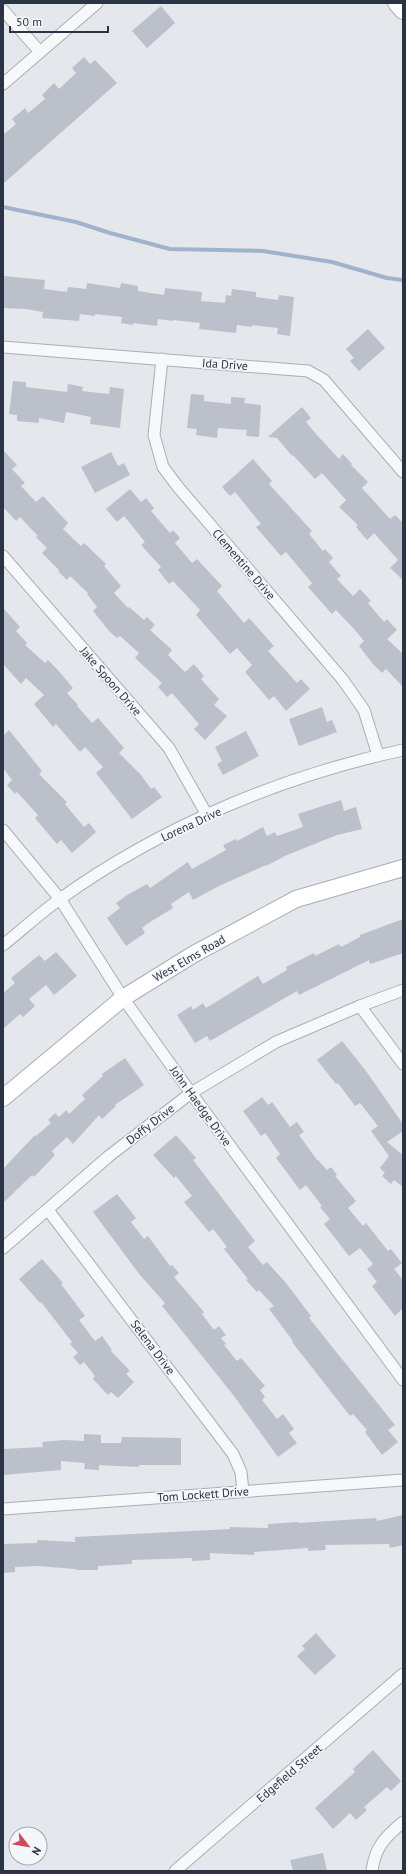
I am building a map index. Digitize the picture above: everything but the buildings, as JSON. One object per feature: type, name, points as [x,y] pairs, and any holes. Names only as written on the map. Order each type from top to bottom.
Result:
[{"type":"main road","name":"West Elms Road","points":[[3,1098],[123,998],[194,954],[296,899],[403,868]]},
{"type":"street","points":[[3,84],[97,3]]},
{"type":"street","points":[[3,10],[40,52]]},
{"type":"street","name":"Ida Drive","points":[[3,346],[308,371],[324,380],[403,472]]},
{"type":"street","name":"Clementine Drive","points":[[162,359],[154,434],[163,467],[178,487],[344,680],[364,710],[378,755]]},
{"type":"street","name":"Jake Spoon Drive","points":[[3,556],[169,748],[208,815]]},
{"type":"street","name":"Lorena Drive","points":[[3,945],[60,899],[114,864],[208,815],[302,778],[378,755],[403,750]]},
{"type":"street","name":"John Haedge Drive","points":[[3,830],[60,899],[123,998],[191,1093],[403,1380]]},
{"type":"street","name":"Doffy Drive","points":[[3,1248],[120,1147],[191,1093],[276,1042],[360,1006],[403,990]]},
{"type":"street","points":[[360,1006],[403,1064]]},
{"type":"street","name":"Selena Drive","points":[[48,1210],[233,1454],[241,1472],[243,1492]]},
{"type":"street","name":"Tom Lockett Drive","points":[[3,1509],[382,1483],[403,1480]]},
{"type":"street","name":"Edgefield Street","points":[[175,1871],[403,1674]]},
{"type":"street","points":[[372,1871],[376,1852],[387,1835],[403,1822]]},
{"type":"waterway","points":[[3,207],[76,222],[170,249],[263,251],[332,262],[387,278],[403,280]]}]
